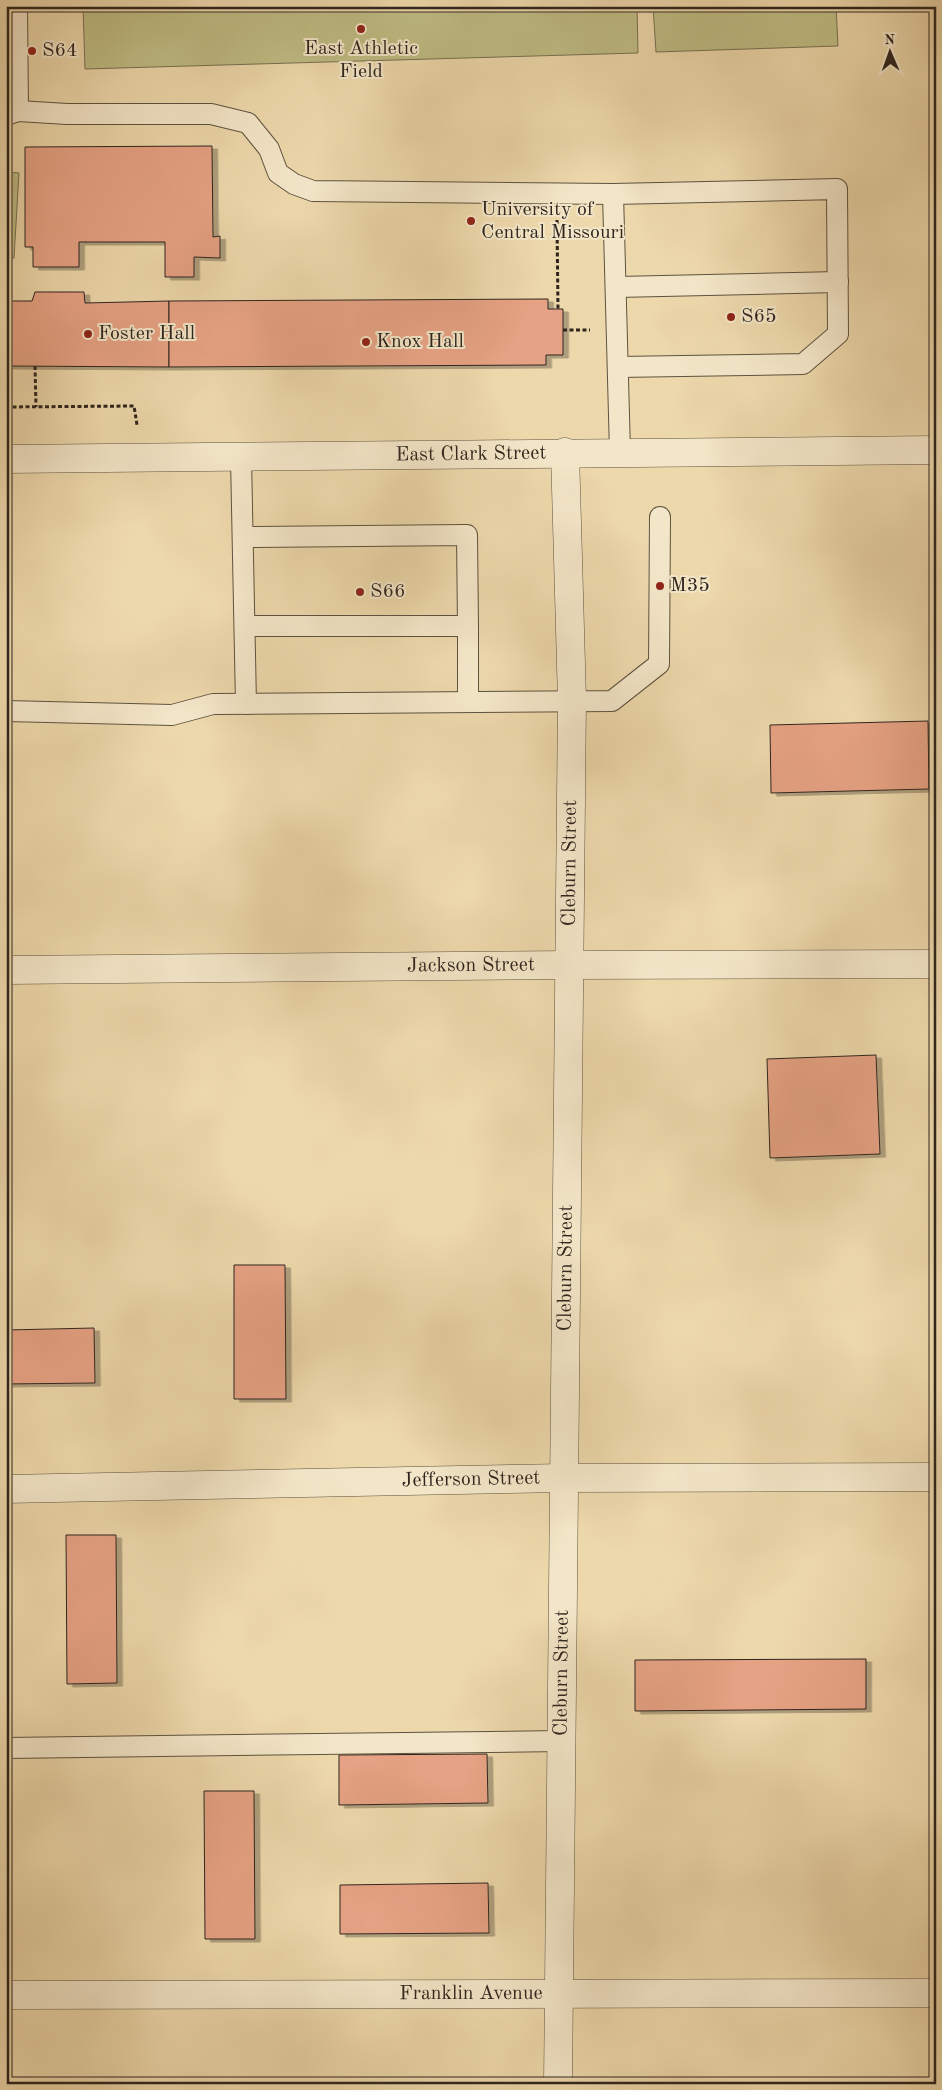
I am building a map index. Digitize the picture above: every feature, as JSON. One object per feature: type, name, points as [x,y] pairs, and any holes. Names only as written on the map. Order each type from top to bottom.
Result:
[{"type":"street","name":"East Clark Street","points":[[6,459],[241,458],[565,452],[936,450]]},
{"type":"street","name":"Cleburn Street","points":[[558,2084],[572,700],[565,452]]},
{"type":"street","name":"Jackson Street","points":[[6,970],[936,964]]},
{"type":"street","name":"Jefferson Street","points":[[6,1489],[564,1478],[936,1477]]},
{"type":"street","name":"Franklin Avenue","points":[[6,1995],[936,1993]]},
{"type":"lane","points":[[17,6],[12,113],[211,114],[248,123],[269,149],[278,173],[294,184],[313,191],[613,194],[837,189],[838,334],[803,364],[618,367]]},
{"type":"lane","points":[[613,194],[620,452]]},
{"type":"lane","points":[[617,287],[838,282]]},
{"type":"lane","points":[[241,458],[246,626],[246,704]]},
{"type":"lane","points":[[6,711],[172,715],[213,704],[612,700],[659,664],[660,517]]},
{"type":"lane","points":[[244,537],[467,535],[468,702]]},
{"type":"lane","points":[[246,626],[468,626]]},
{"type":"lane","points":[[6,1748],[561,1741]]},
{"type":"path","points":[[557,193],[558,310]]},
{"type":"path","points":[[35,366],[36,407]]},
{"type":"path","points":[[6,408],[134,406],[137,425]]},
{"type":"shaded area","name":"East Athletic Field","points":[[83,6],[637,6],[638,53],[85,69]]},
{"type":"shaded area","points":[[653,6],[836,6],[838,46],[656,52]]},
{"type":"shaded area","points":[[6,172],[19,173],[14,258],[6,257]]},
{"type":"building","points":[[212,146],[213,237],[220,236],[220,258],[194,257],[194,277],[165,277],[165,242],[79,242],[79,267],[33,267],[33,247],[25,247],[25,147]]},
{"type":"building","name":"Foster Hall","points":[[35,292],[84,292],[85,303],[169,301],[169,367],[6,366],[6,301],[32,301]]},
{"type":"building","name":"Knox Hall","points":[[548,299],[548,309],[563,309],[563,355],[546,355],[546,365],[169,367],[169,301]]},
{"type":"building","points":[[928,721],[929,789],[771,793],[770,725]]},
{"type":"building","points":[[876,1055],[880,1154],[770,1158],[767,1059]]},
{"type":"building","points":[[234,1265],[285,1265],[286,1399],[234,1399]]},
{"type":"building","points":[[94,1328],[95,1383],[6,1384],[6,1330]]},
{"type":"building","points":[[934,1336],[936,1336],[936,1418],[934,1418]]},
{"type":"building","points":[[66,1535],[116,1535],[117,1683],[67,1684]]},
{"type":"building","points":[[866,1659],[866,1709],[635,1711],[635,1660]]},
{"type":"building","points":[[487,1754],[488,1803],[339,1805],[339,1755]]},
{"type":"building","points":[[204,1791],[254,1791],[255,1939],[205,1939]]},
{"type":"building","points":[[488,1883],[489,1933],[340,1934],[340,1885]]},
{"type":"place","name":"East Athletic Field","points":[[361,29]]},
{"type":"place","name":"S64","points":[[32,51]]},
{"type":"place","name":"University of Central Missouri","points":[[471,221]]},
{"type":"place","name":"S65","points":[[731,317]]},
{"type":"place","name":"Foster Hall","points":[[88,334]]},
{"type":"place","name":"Knox Hall","points":[[366,342]]},
{"type":"place","name":"M35","points":[[660,586]]},
{"type":"place","name":"S66","points":[[360,592]]}]
